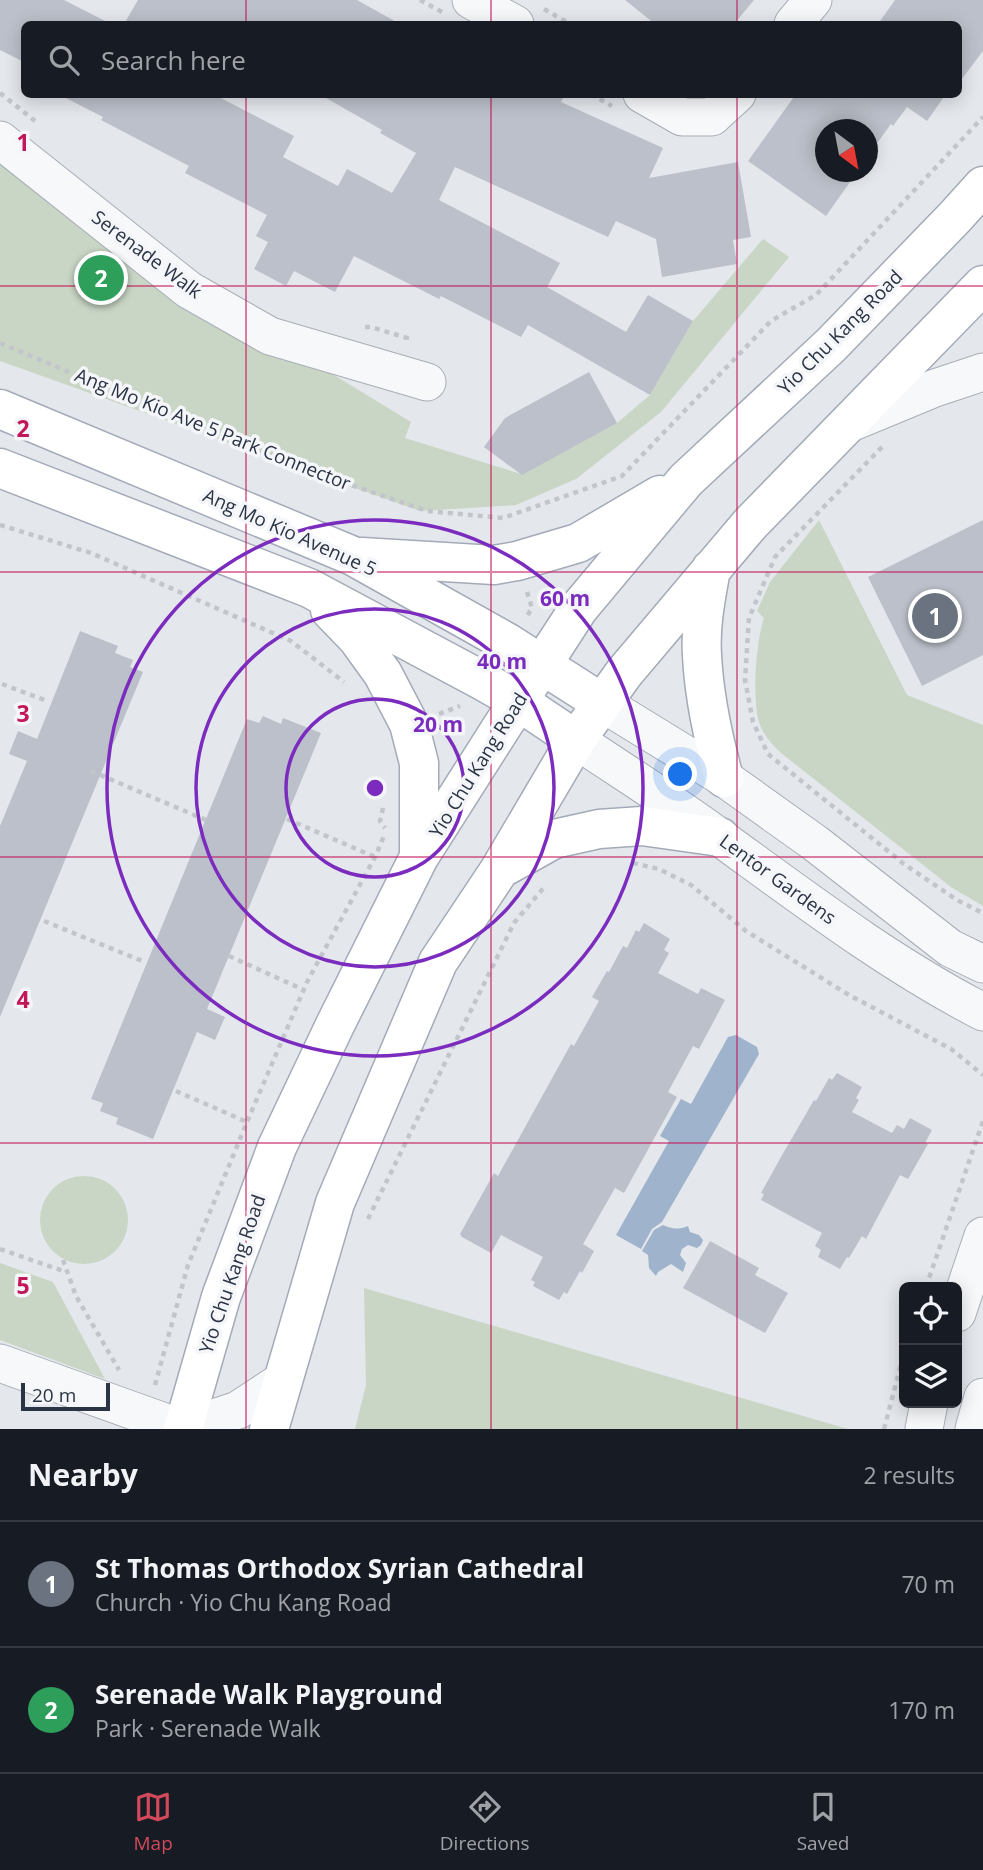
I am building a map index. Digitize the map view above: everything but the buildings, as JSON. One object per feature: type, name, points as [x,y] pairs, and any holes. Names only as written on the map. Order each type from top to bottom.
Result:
[{"type":"main road","name":"Yio Chu Kang Road","points":[[183,1429],[220,1297],[277,1147],[419,857],[542,664],[579,608],[686,480],[831,345],[983,186]]},
{"type":"main road","points":[[269,1429],[335,1203],[438,962],[500,869],[576,740],[624,673],[750,524],[983,285]]},
{"type":"main road","name":"Ang Mo Kio Avenue 5","points":[[0,409],[353,556],[508,643],[603,703]]},
{"type":"main road","points":[[0,468],[309,588],[519,701],[576,740]]},
{"type":"main road","points":[[353,556],[494,565],[517,561],[578,544],[686,480]]},
{"type":"main road","points":[[711,569],[704,608],[701,653],[711,732],[724,778]]},
{"type":"main road","points":[[309,588],[357,638],[383,674],[409,724],[419,762],[419,857]]},
{"type":"main road","points":[[500,869],[554,839],[599,829],[642,826],[720,837]]},
{"type":"street","points":[[471,0],[527,15]]},
{"type":"street","points":[[796,21],[813,0]]},
{"type":"street","points":[[649,98],[682,117],[712,117],[733,98]]},
{"type":"street","name":"Serenade Walk","points":[[0,140],[189,289],[270,336],[413,377]]},
{"type":"street","points":[[843,426],[983,372]]},
{"type":"street","points":[[603,703],[724,778],[815,843],[950,948],[983,964]]},
{"type":"street","name":"Lentor Gardens","points":[[576,740],[720,837],[798,896],[942,991],[983,1012]]},
{"type":"street","points":[[962,1298],[983,1236]]},
{"type":"street","points":[[0,1363],[183,1429],[237,1410],[282,1381]]},
{"type":"street","points":[[974,1429],[983,1397]]},
{"type":"street","points":[[924,1429],[928,1408]]},
{"type":"path","points":[[527,15],[556,21]]},
{"type":"path","points":[[0,93],[39,125]]},
{"type":"path","name":"Ang Mo Kio Ave 5 Park Connector","points":[[0,343],[297,466],[427,511],[503,518],[622,476],[771,320],[816,295],[983,117]]},
{"type":"path","points":[[360,328],[371,327],[407,338],[413,377]]},
{"type":"path","points":[[889,440],[775,557],[749,618],[745,680],[753,722],[768,754],[904,864],[957,900],[983,913]]},
{"type":"path","points":[[0,525],[91,553],[291,641],[346,683]]},
{"type":"path","points":[[2,684],[47,701]]},
{"type":"path","points":[[91,771],[208,821]]},
{"type":"path","points":[[287,818],[375,857]]},
{"type":"path","points":[[622,862],[659,869],[691,885],[746,931],[849,995],[950,1049],[983,1076]]},
{"type":"path","points":[[366,1223],[514,923],[548,881]]},
{"type":"path","points":[[44,921],[142,961]]},
{"type":"path","points":[[229,956],[304,989]]},
{"type":"path","points":[[176,1091],[247,1122]]},
{"type":"path","points":[[928,1282],[983,1121]]},
{"type":"path","points":[[0,1249],[67,1273]]},
{"type":"path","points":[[63,1260],[76,1296],[122,1375]]},
{"type":"path","points":[[884,1429],[899,1372]]},
{"type":"green space","points":[[0,140],[270,336],[411,422],[405,438],[521,474],[617,423],[650,395],[693,321],[763,239],[789,257],[661,412],[576,479],[516,505],[420,511],[0,361]]},
{"type":"green space","points":[[819,520],[907,695],[983,725],[983,906],[951,887],[781,753],[761,727],[755,685],[764,618],[757,611],[770,582]]},
{"type":"green space","points":[[84,1176],[101,1179],[115,1189],[125,1203],[128,1220],[125,1237],[115,1251],[101,1261],[84,1264],[67,1261],[53,1251],[43,1237],[40,1220],[43,1203],[53,1189],[67,1179]]},
{"type":"green space","points":[[0,1263],[53,1282],[105,1379],[0,1340]]},
{"type":"green space","points":[[364,1288],[848,1429],[355,1429],[366,1385]]},
{"type":"water","points":[[736,1035],[757,1047],[759,1054],[662,1222],[652,1229],[641,1249],[616,1235],[669,1141],[660,1136],[681,1099],[691,1104],[728,1037]]},
{"type":"water","points":[[663,1225],[675,1228],[688,1226],[690,1232],[699,1235],[703,1240],[697,1248],[688,1245],[682,1249],[680,1255],[686,1263],[683,1272],[671,1264],[656,1276],[649,1268],[648,1255],[642,1251],[654,1230]]},
{"type":"place","name":"Serenade Walk Playground","points":[[101,278]]},
{"type":"place","name":"St Thomas Orthodox Syrian Cathedral","points":[[935,616]]}]
